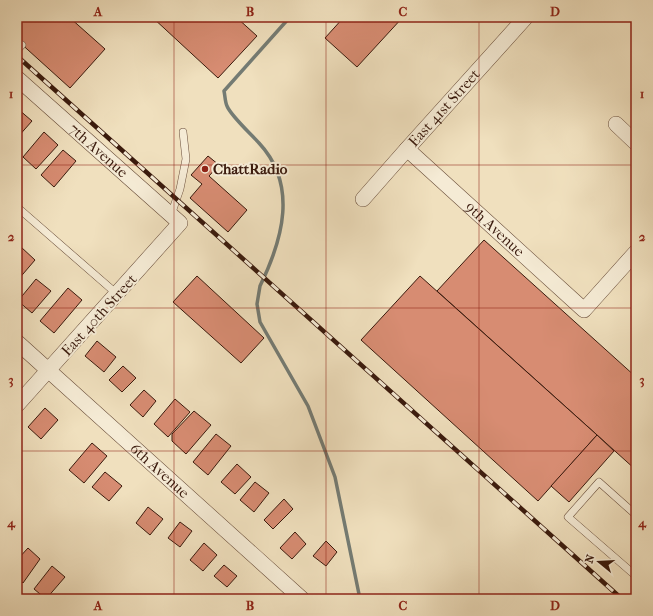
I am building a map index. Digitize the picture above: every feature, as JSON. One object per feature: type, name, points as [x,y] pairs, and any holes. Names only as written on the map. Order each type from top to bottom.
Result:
[{"type":"street","name":"East 41st Street","points":[[363,200],[526,17]]},
{"type":"street","name":"7th Avenue","points":[[17,78],[175,219]]},
{"type":"street","points":[[616,124],[636,142]]},
{"type":"street","name":"9th Avenue","points":[[407,149],[584,310],[636,252]]},
{"type":"street","name":"East 40th Street","points":[[17,406],[117,294],[175,219]]},
{"type":"street","name":"6th Avenue","points":[[17,342],[302,599]]},
{"type":"lane","points":[[175,219],[186,159],[183,132]]},
{"type":"lane","points":[[17,207],[117,294]]},
{"type":"lane","points":[[636,515],[599,482],[568,517],[636,576]]},
{"type":"building","points":[[17,17],[69,17],[105,49],[70,88],[17,40]]},
{"type":"building","points":[[152,17],[236,17],[257,36],[218,78]]},
{"type":"building","points":[[344,17],[403,17],[357,67],[325,38]]},
{"type":"building","points":[[18,109],[32,121],[17,138],[17,111]]},
{"type":"building","points":[[44,132],[58,145],[36,169],[23,157]]},
{"type":"building","points":[[63,150],[76,161],[54,187],[41,175]]},
{"type":"building","points":[[208,156],[219,165],[209,176],[247,210],[228,232],[190,198],[202,184],[191,175]]},
{"type":"building","points":[[484,240],[636,377],[636,470],[437,291]]},
{"type":"building","points":[[21,247],[35,260],[17,281],[17,252]]},
{"type":"building","points":[[197,276],[264,338],[241,363],[173,302]]},
{"type":"building","points":[[420,276],[597,435],[538,501],[361,340]]},
{"type":"building","points":[[36,279],[51,291],[32,313],[18,301]]},
{"type":"building","points":[[68,288],[82,300],[54,333],[40,321]]},
{"type":"building","points":[[97,341],[116,357],[104,372],[85,356]]},
{"type":"building","points":[[123,366],[136,378],[122,392],[109,380]]},
{"type":"building","points":[[144,390],[156,401],[143,417],[130,405]]},
{"type":"building","points":[[175,399],[190,412],[168,437],[154,424]]},
{"type":"building","points":[[45,408],[58,420],[41,439],[28,427]]},
{"type":"building","points":[[194,411],[211,425],[186,454],[172,441],[172,434]]},
{"type":"building","points":[[216,434],[231,446],[208,475],[193,462]]},
{"type":"building","points":[[597,435],[614,451],[569,502],[551,486]]},
{"type":"building","points":[[92,443],[107,456],[84,483],[69,470]]},
{"type":"building","points":[[237,464],[251,477],[235,494],[221,482]]},
{"type":"building","points":[[105,472],[122,486],[109,501],[92,487]]},
{"type":"building","points":[[255,482],[269,493],[254,512],[240,500]]},
{"type":"building","points":[[284,499],[293,509],[273,529],[264,520]]},
{"type":"building","points":[[148,507],[163,519],[150,535],[136,523]]},
{"type":"building","points":[[180,522],[192,531],[180,547],[168,538]]},
{"type":"building","points":[[295,532],[306,544],[292,559],[280,548]]},
{"type":"building","points":[[326,541],[337,552],[326,566],[313,556]]},
{"type":"building","points":[[204,543],[217,555],[203,571],[190,560]]},
{"type":"building","points":[[28,548],[40,559],[23,583],[17,578],[17,560]]},
{"type":"building","points":[[224,565],[237,576],[227,587],[214,576]]},
{"type":"building","points":[[52,566],[65,577],[46,599],[34,589]]},
{"type":"waterway","points":[[290,17],[224,91],[229,110],[259,143],[271,159],[279,176],[283,194],[283,213],[275,250],[260,286],[257,304],[260,322],[308,406],[335,477],[360,599]]},
{"type":"railway","points":[[17,56],[622,599]]},
{"type":"place","name":"ChattRadio","points":[[205,169]]}]
